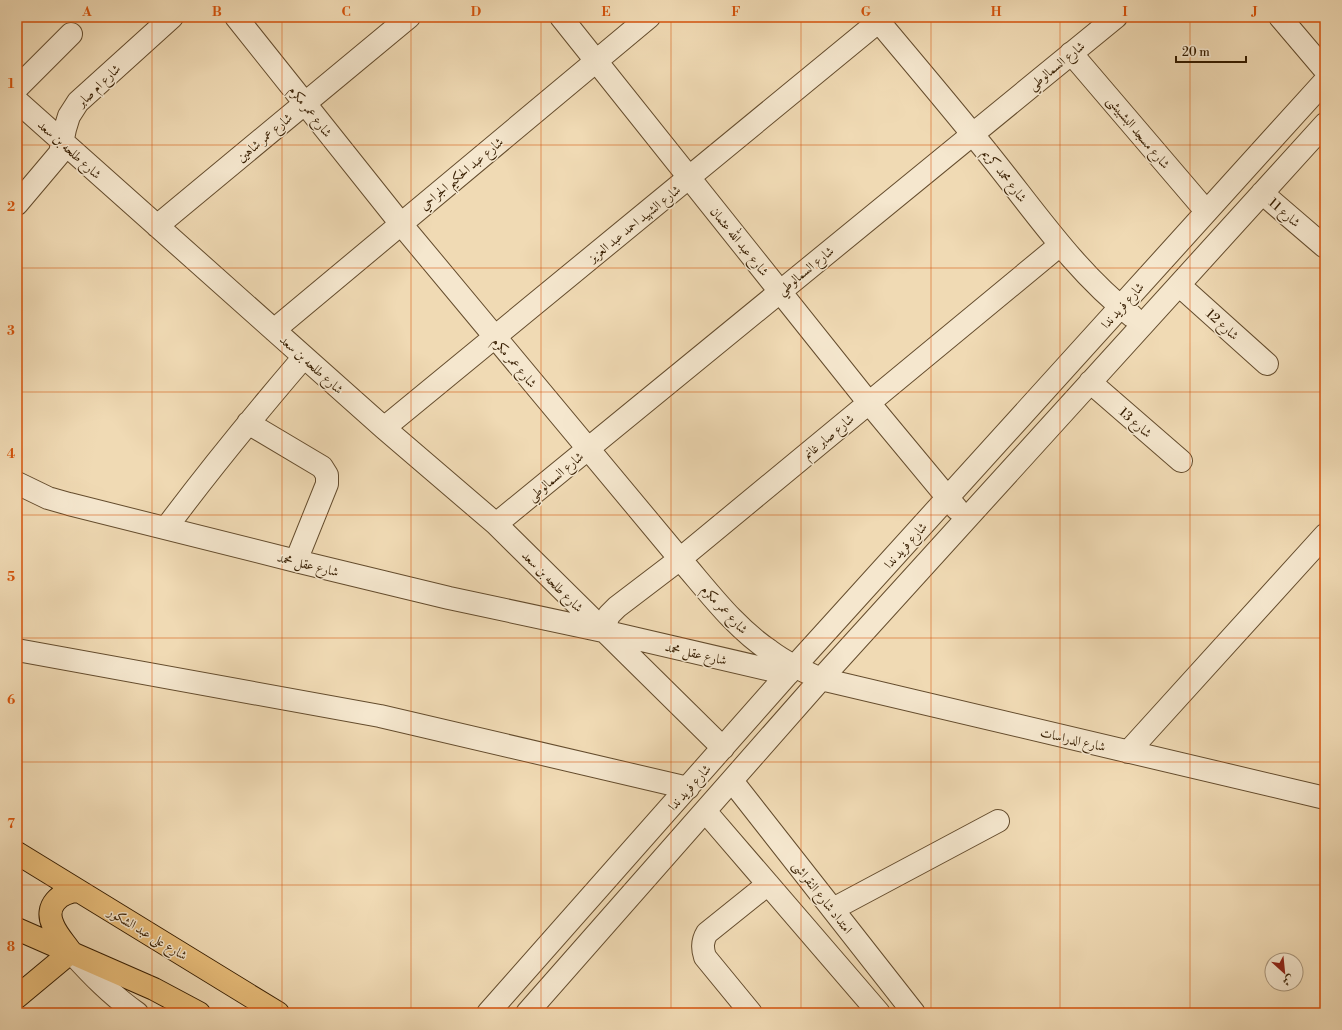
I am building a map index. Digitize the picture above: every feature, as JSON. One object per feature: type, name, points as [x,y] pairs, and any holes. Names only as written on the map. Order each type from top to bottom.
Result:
[{"type":"main road","name":"شارع على عبد الشكور","points":[[17,853],[278,1013]]},
{"type":"main road","points":[[71,952],[53,925],[50,917],[51,909],[55,901],[61,895],[69,891],[78,891]]},
{"type":"main road","points":[[17,928],[154,989],[199,1013]]},
{"type":"main road","points":[[17,997],[71,952]]},
{"type":"street","name":"شارع ام صابر","points":[[19,199],[60,153],[69,116],[78,102],[172,17]]},
{"type":"street","name":"شارع عمر مكرم","points":[[236,17],[401,224],[724,611],[791,671],[821,679]]},
{"type":"street","name":"شارع عمر شاهين","points":[[157,226],[409,17]]},
{"type":"street","name":"شارع عبد الله عثمان","points":[[561,17],[869,403],[966,520]]},
{"type":"street","name":"شارع عبد الحكيم الجراحي","points":[[274,330],[649,17]]},
{"type":"street","name":"شارع السمالوطي","points":[[496,524],[587,448],[1116,17]]},
{"type":"street","points":[[1280,17],[1325,70]]},
{"type":"street","name":"شارع محمد كريم","points":[[879,18],[1060,245],[1092,281],[1143,324]]},
{"type":"street","name":"شارع الشهيد احمد عبد العزيز","points":[[384,428],[689,177],[879,18]]},
{"type":"street","points":[[17,88],[71,34]]},
{"type":"street","name":"شارع مسجد البشبيشى","points":[[1071,53],[1206,211]]},
{"type":"street","name":"شارع فريد ندا","points":[[488,1013],[791,671],[1325,81]]},
{"type":"street","name":"شارع طلحه بن سعد","points":[[17,101],[384,428],[496,524],[603,631]]},
{"type":"street","name":"شارع فريد ندا","points":[[527,1013],[821,679],[1325,124]]},
{"type":"street","name":"شارع 11","points":[[1262,193],[1325,247]]},
{"type":"street","name":"شارع صابر غانم","points":[[603,631],[609,616],[613,611],[680,559],[1060,245]]},
{"type":"street","name":"شارع 12","points":[[1178,285],[1267,364]]},
{"type":"street","points":[[166,528],[210,470],[304,357]]},
{"type":"street","name":"شارع 13","points":[[1090,382],[1181,461]]},
{"type":"street","points":[[248,423],[322,467],[327,475],[327,484],[296,561]]},
{"type":"street","name":"شارع عقل محمد","points":[[17,483],[48,498],[69,504],[296,561],[449,598],[791,671]]},
{"type":"street","points":[[1128,752],[1325,535]]},
{"type":"street","points":[[603,631],[723,748]]},
{"type":"street","points":[[17,650],[380,716],[688,788]]},
{"type":"street","name":"شارع الدراسات","points":[[821,679],[1325,798]]},
{"type":"street","name":"امتداد شارع النقراشى","points":[[732,780],[914,1013]]},
{"type":"street","points":[[705,810],[879,1013]]},
{"type":"street","points":[[833,909],[998,821]]},
{"type":"street","points":[[751,1013],[705,957],[702,950],[702,944],[707,933],[768,884]]},
{"type":"street","points":[[71,952],[97,980],[137,1013]]}]
